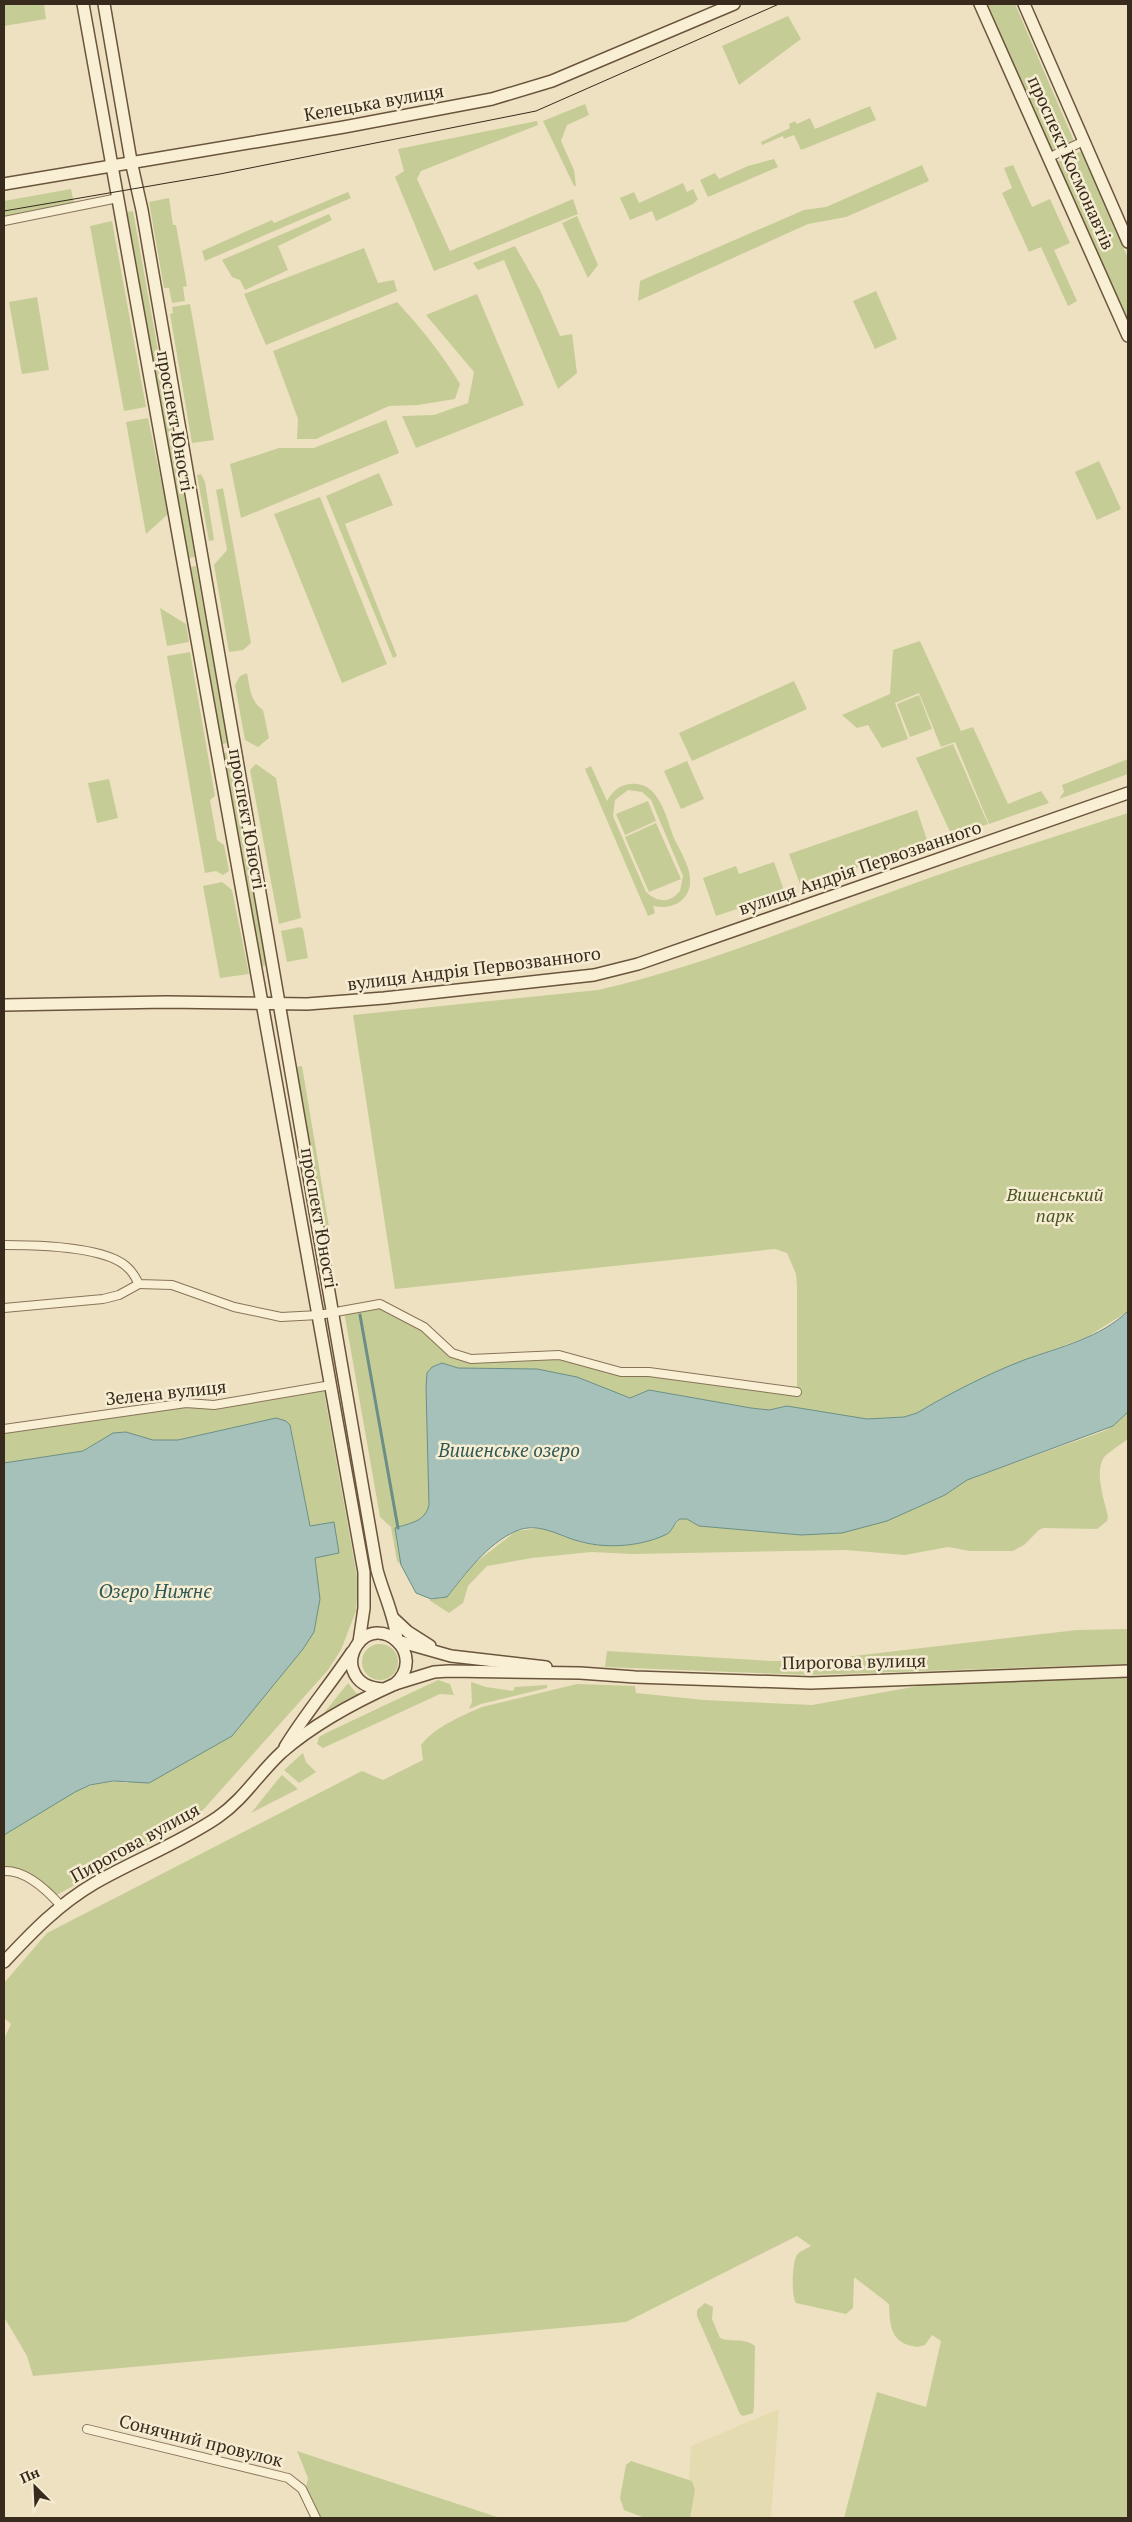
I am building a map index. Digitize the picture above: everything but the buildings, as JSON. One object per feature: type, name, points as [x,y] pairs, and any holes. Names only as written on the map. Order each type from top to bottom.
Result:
[{"type":"main road","name":"проспект Юності","points":[[83,4],[364,1572],[365,1595],[356,1645]]},
{"type":"main road","name":"проспект Юності","points":[[104,4],[131,161],[142,210],[377,1570],[386,1602],[394,1619],[397,1641]]},
{"type":"main road","name":"Келецька вулиця","points":[[4,184],[131,161],[344,127],[492,100],[529,90],[734,4]]},
{"type":"main road","name":"проспект Космонавтів","points":[[980,4],[1050,157],[1128,336]]},
{"type":"main road","name":"проспект Космонавтів","points":[[1024,4],[1128,242]]},
{"type":"main road","points":[[183,563],[202,559]]},
{"type":"main road","points":[[217,750],[235,747]]},
{"type":"main road","name":"вулиця Андрія Первозванного","points":[[4,1005],[280,1004],[384,998],[603,973],[646,961],[1128,793]]},
{"type":"main road","points":[[394,1619],[408,1632],[440,1653]]},
{"type":"main road","points":[[380,1633],[397,1641],[405,1652],[407,1662],[405,1672],[395,1684],[383,1689],[363,1684],[356,1677],[352,1668],[356,1645],[365,1637],[380,1633]]},
{"type":"main road","name":"Пирогова вулиця","points":[[397,1641],[440,1653],[517,1662],[580,1673]]},
{"type":"main road","name":"Пирогова вулиця","points":[[281,1753],[299,1723],[328,1688],[356,1645]]},
{"type":"main road","name":"Пирогова вулиця","points":[[395,1684],[434,1672],[450,1671],[580,1673],[635,1677],[810,1682],[1128,1671]]},
{"type":"main road","name":"Пирогова вулиця","points":[[4,1962],[36,1927],[61,1906],[95,1883],[220,1815],[247,1791],[281,1753],[311,1729],[383,1689]]},
{"type":"street","points":[[1050,157],[1084,141]]},
{"type":"street","points":[[4,221],[118,198]]},
{"type":"street","points":[[4,1245],[43,1246],[95,1253],[116,1259],[128,1268],[139,1284]]},
{"type":"street","points":[[4,1308],[103,1299],[119,1295],[139,1284],[172,1285],[234,1307],[281,1317],[319,1315],[375,1304],[385,1306],[424,1327],[452,1353],[471,1359],[559,1355],[621,1372],[650,1372],[797,1392]]},
{"type":"street","name":"Зелена вулиця","points":[[4,1429],[186,1402],[214,1405],[331,1385]]},
{"type":"street","points":[[4,1871],[18,1873],[27,1878],[44,1890],[61,1906]]},
{"type":"street","name":"Сонячний провулок","points":[[88,2429],[288,2478],[302,2489],[316,2518]]},
{"type":"shaded area","points":[[779,2409],[771,2518],[690,2518],[695,2490],[692,2481],[689,2479],[691,2446]]},
{"type":"green space","points":[[4,4],[44,4],[46,19],[4,26]]},
{"type":"green space","points":[[986,4],[1015,4],[1074,141],[1051,152]]},
{"type":"green space","points":[[788,16],[801,39],[739,85],[722,46]]},
{"type":"green space","points":[[585,104],[589,115],[567,125],[561,141],[574,170],[576,186],[574,186],[543,121]]},
{"type":"green space","points":[[870,106],[876,120],[801,150],[794,135],[784,139],[783,136],[762,145],[761,142],[790,128],[789,124],[795,121],[797,124],[810,118],[815,129]]},
{"type":"green space","points":[[537,121],[538,125],[421,171],[417,179],[450,251],[573,199],[578,214],[434,271],[395,177],[404,171],[398,149]]},
{"type":"green space","points":[[1082,151],[1128,258],[1128,325],[1057,162]]},
{"type":"green space","points":[[774,159],[778,167],[708,197],[700,180],[715,173],[719,179],[748,166]]},
{"type":"green space","points":[[922,165],[929,181],[846,217],[808,224],[638,301],[640,281],[804,210],[826,207]]},
{"type":"green space","points":[[1013,165],[1032,207],[1050,199],[1070,243],[1054,250],[1077,301],[1068,306],[1041,247],[1029,252],[1002,193],[1012,188],[1004,168]]},
{"type":"green space","points":[[683,183],[687,192],[693,189],[698,199],[693,204],[656,221],[652,211],[630,220],[620,198],[634,192],[639,203]]},
{"type":"green space","points":[[71,189],[74,204],[4,217],[4,201]]},
{"type":"green space","points":[[348,192],[351,198],[205,261],[202,251],[272,220],[274,223]]},
{"type":"green space","points":[[169,198],[187,286],[183,287],[185,301],[172,303],[169,288],[164,288],[149,202]]},
{"type":"green space","points":[[133,211],[195,557],[189,558],[127,212]]},
{"type":"green space","points":[[329,214],[332,220],[278,246],[288,270],[245,290],[240,280],[232,277],[222,260]]},
{"type":"green space","points":[[577,216],[598,265],[588,278],[562,223]]},
{"type":"green space","points":[[112,221],[146,407],[124,411],[90,226]]},
{"type":"green space","points":[[515,246],[540,290],[560,336],[572,334],[577,373],[558,389],[504,260],[478,270],[473,263]]},
{"type":"green space","points":[[364,248],[378,283],[394,280],[397,291],[266,345],[244,294]]},
{"type":"green space","points":[[876,291],[897,339],[875,349],[853,301]]},
{"type":"green space","points":[[477,294],[524,405],[416,448],[402,416],[434,415],[468,403],[474,372],[426,315]]},
{"type":"green space","points":[[37,297],[49,370],[22,374],[9,302]]},
{"type":"green space","points":[[397,302],[431,342],[460,384],[455,399],[418,405],[389,406],[316,439],[297,439],[298,419],[273,351]]},
{"type":"green space","points":[[190,304],[214,440],[192,443],[170,314],[173,313],[172,307]]},
{"type":"green space","points":[[148,418],[168,514],[146,534],[126,422]]},
{"type":"green space","points":[[386,420],[399,453],[241,518],[230,464],[279,448],[314,448]]},
{"type":"green space","points":[[1099,461],[1121,509],[1097,520],[1075,472]]},
{"type":"green space","points":[[379,473],[393,505],[345,524],[397,656],[393,658],[326,496]]},
{"type":"green space","points":[[201,474],[205,482],[214,540],[209,541],[197,475]]},
{"type":"green space","points":[[223,488],[251,643],[243,650],[229,652],[214,565],[227,550],[216,490]]},
{"type":"green space","points":[[320,497],[387,664],[342,683],[274,514]]},
{"type":"green space","points":[[196,566],[228,743],[222,744],[191,567]]},
{"type":"green space","points":[[160,608],[186,624],[189,642],[167,646]]},
{"type":"green space","points":[[920,641],[961,731],[973,727],[1008,804],[1041,791],[1049,803],[989,824],[955,742],[941,747],[919,693],[895,703],[908,739],[882,748],[868,725],[857,728],[842,715],[890,694],[893,650]]},
{"type":"green space","points":[[190,652],[215,796],[210,800],[217,840],[224,845],[229,871],[223,875],[216,871],[205,873],[167,656]]},
{"type":"green space","points":[[247,673],[255,703],[263,710],[269,738],[258,747],[245,740],[235,685],[240,676]]},
{"type":"green space","points":[[794,681],[807,709],[692,761],[679,733]]},
{"type":"green space","points":[[919,695],[932,729],[910,737],[897,704]]},
{"type":"green space","points":[[953,744],[988,824],[952,836],[916,758]]},
{"type":"green space","points":[[229,752],[268,965],[262,966],[224,753]]},
{"type":"green space","points":[[1128,759],[1128,774],[1059,799],[1064,792],[1062,785]]},
{"type":"green space","points":[[687,761],[704,799],[681,809],[664,771]]},
{"type":"green space","points":[[256,764],[276,778],[301,918],[279,924],[250,770]]},
{"type":"green space","points":[[591,766],[607,801],[616,790],[630,784],[640,784],[655,794],[689,872],[690,884],[688,891],[686,896],[677,904],[665,907],[653,906],[655,913],[648,916],[585,769]],"holes":[[[628,790],[642,792],[651,800],[683,876],[680,891],[667,900],[659,900],[646,892],[613,816],[615,800]]]},
{"type":"green space","points":[[109,779],[118,818],[97,823],[88,783]]},
{"type":"green space","points":[[648,801],[656,821],[625,835],[616,814]]},
{"type":"green space","points":[[917,810],[928,843],[801,887],[789,854]]},
{"type":"green space","name":"Вишенський парк","points":[[1128,813],[1127,1312],[1087,1337],[1022,1361],[917,1413],[904,1417],[867,1419],[787,1406],[769,1410],[649,1390],[630,1398],[622,1395],[429,1505],[427,1514],[422,1519],[424,1540],[401,1565],[397,1561],[391,1527],[380,1517],[344,1311],[375,1304],[429,1331],[465,1358],[548,1355],[604,1366],[797,1392],[796,1274],[787,1253],[775,1249],[395,1289],[353,1015],[598,990],[636,981],[675,970],[750,944],[956,869]]},
{"type":"green space","points":[[656,823],[681,879],[649,892],[625,837]]},
{"type":"green space","points":[[774,862],[785,893],[716,916],[703,878],[736,866],[739,874]]},
{"type":"green space","points":[[222,882],[232,890],[249,974],[220,978],[203,886]]},
{"type":"green space","points":[[300,927],[303,929],[308,958],[287,962],[281,931]]},
{"type":"green space","points":[[302,1066],[331,1239],[316,1218],[291,1068]]},
{"type":"green space","points":[[323,1386],[358,1582],[356,1611],[341,1650],[328,1670],[203,1810],[183,1826],[53,1897],[36,1883],[4,1871],[4,1835],[79,1790],[111,1782],[128,1783],[314,1632],[320,1599],[315,1558],[339,1552],[310,1527],[290,1425],[276,1418],[178,1440],[153,1440],[126,1432],[113,1433],[83,1451],[4,1463],[4,1429],[186,1403],[206,1405]]},
{"type":"green space","points":[[1128,1412],[1128,1439],[1106,1455],[1100,1468],[1102,1493],[1108,1516],[1107,1521],[1097,1529],[1043,1528],[1024,1545],[1013,1551],[970,1551],[948,1547],[905,1555],[846,1550],[632,1554],[591,1552],[532,1558],[487,1566],[468,1586],[463,1603],[449,1613],[429,1600],[447,1597],[475,1563],[516,1531],[542,1528],[583,1543],[632,1545],[671,1530],[680,1519],[687,1519],[695,1524],[887,1521],[945,1495],[967,1480],[1104,1431],[1113,1426]]},
{"type":"green space","points":[[1128,1629],[1128,1664],[810,1675],[605,1667],[607,1651],[772,1661],[819,1660],[1077,1630]]},
{"type":"green space","points":[[380,1644],[387,1645],[393,1649],[397,1655],[397,1669],[393,1675],[387,1679],[380,1680],[373,1679],[367,1675],[363,1669],[362,1662],[363,1655],[367,1649],[373,1645]]},
{"type":"green space","points":[[1128,1671],[1128,2518],[844,2518],[877,2392],[926,2407],[941,2341],[932,2335],[925,2345],[917,2347],[901,2342],[891,2326],[889,2304],[854,2277],[853,2308],[846,2314],[796,2303],[793,2287],[795,2259],[800,2252],[811,2246],[797,2236],[626,2322],[33,2376],[27,2356],[4,2317],[4,2039],[11,2024],[4,2018],[4,1983],[47,1933],[362,1771],[383,1780],[423,1760],[421,1745],[433,1733],[482,1707],[577,1684],[635,1686],[636,1693],[704,1700],[812,1705],[974,1676]]},
{"type":"green space","points":[[438,1680],[450,1684],[454,1695],[440,1694],[323,1748],[317,1744],[319,1737],[326,1733]]},
{"type":"green space","points":[[471,1682],[486,1687],[513,1691],[515,1687],[547,1685],[547,1688],[481,1704],[469,1709],[472,1702]]},
{"type":"green space","points":[[348,1683],[356,1693],[361,1695],[324,1713]]},
{"type":"green space","points":[[303,1753],[306,1762],[316,1772],[299,1783],[284,1770]]},
{"type":"green space","points":[[282,1775],[298,1789],[251,1813],[274,1784]]},
{"type":"green space","points":[[705,2303],[713,2307],[712,2319],[720,2338],[751,2343],[755,2346],[753,2413],[743,2416],[740,2414],[697,2316],[697,2310]]},
{"type":"green space","points":[[297,2451],[500,2518],[316,2518],[305,2494],[308,2478]]},
{"type":"green space","points":[[631,2461],[692,2481],[695,2490],[690,2518],[645,2518],[624,2510],[620,2498],[626,2465]]},
{"type":"water","name":"Вишенське озеро","points":[[1128,1311],[1128,1412],[1113,1426],[967,1480],[945,1495],[887,1521],[842,1533],[801,1535],[699,1526],[687,1519],[680,1519],[670,1532],[656,1539],[614,1546],[582,1542],[542,1529],[525,1528],[505,1537],[486,1551],[447,1597],[431,1599],[416,1593],[401,1565],[395,1528],[420,1518],[427,1511],[429,1505],[427,1373],[432,1367],[442,1363],[458,1368],[537,1369],[577,1377],[630,1398],[649,1390],[769,1410],[787,1406],[867,1419],[904,1417],[917,1413],[997,1371],[1092,1335]]},
{"type":"water","name":"Озеро Нижнє","points":[[276,1418],[286,1421],[290,1425],[310,1526],[334,1522],[339,1553],[315,1558],[320,1599],[314,1632],[303,1649],[232,1736],[149,1783],[113,1781],[90,1785],[4,1835],[4,1463],[83,1451],[113,1433],[126,1432],[153,1440],[178,1440]]},
{"type":"waterway","points":[[360,1315],[398,1528]]},
{"type":"tram line","points":[[4,211],[220,174],[536,111],[779,4]]}]
